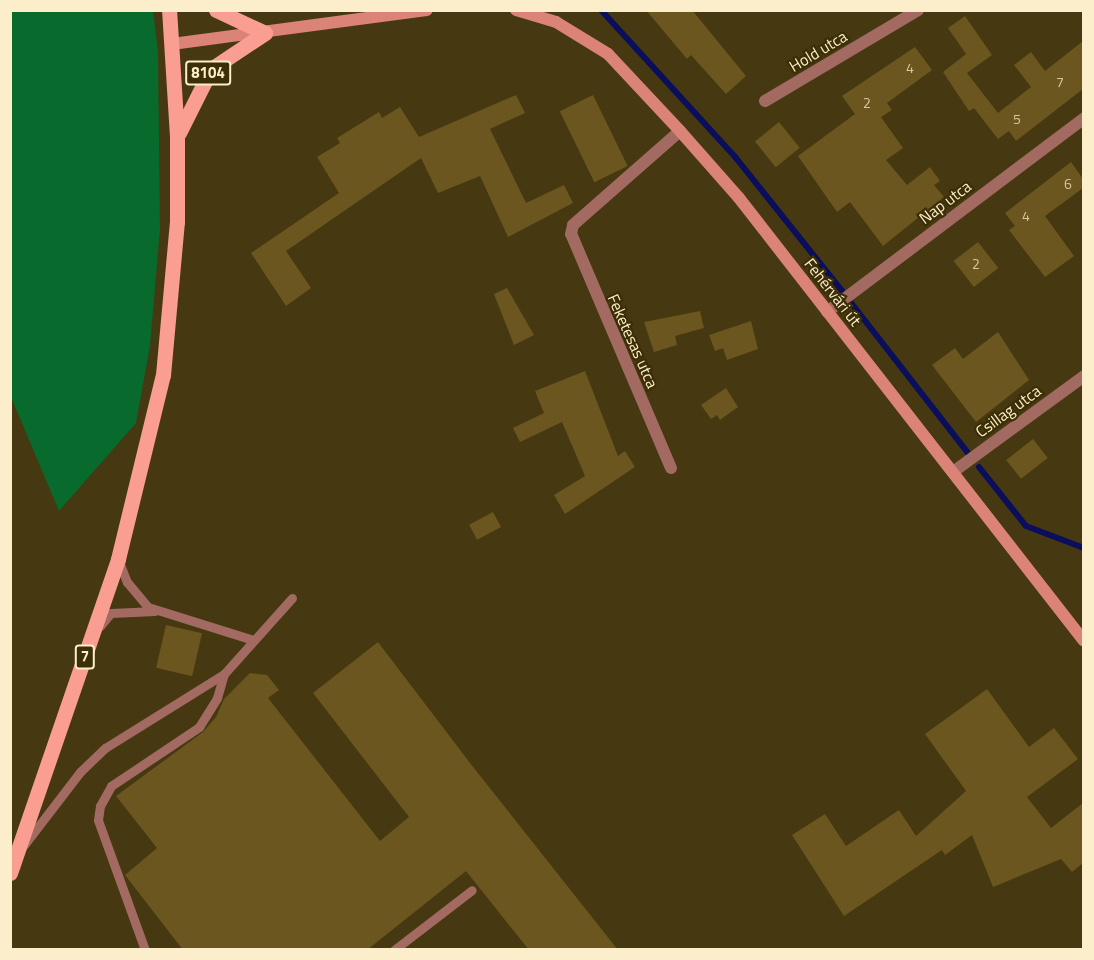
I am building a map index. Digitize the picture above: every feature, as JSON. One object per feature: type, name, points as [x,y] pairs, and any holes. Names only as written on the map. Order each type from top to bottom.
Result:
[{"type":"main road","name":"7","points":[[10,873],[118,559],[145,460],[166,353],[177,222],[177,136],[169,10]]},
{"type":"main road","points":[[216,10],[265,33]]},
{"type":"main road","name":"8104","points":[[172,44],[427,10]]},
{"type":"main road","name":"Fehérvári út","points":[[516,10],[556,22],[609,54],[680,131],[739,198],[1083,641]]},
{"type":"main road","name":"8104","points":[[177,136],[211,69],[265,33]]},
{"type":"street","name":"Hold utca","points":[[765,101],[918,10]]},
{"type":"street","name":"Nap utca","points":[[827,312],[1083,118]]},
{"type":"street","name":"Feketesas utca","points":[[671,468],[575,251],[570,234],[573,225],[680,131]]},
{"type":"street","name":"Csillag utca","points":[[953,472],[1083,376]]},
{"type":"lane","points":[[118,559],[127,582],[142,602],[253,640]]},
{"type":"lane","points":[[19,852],[80,772],[105,748],[224,674],[292,598]]},
{"type":"lane","points":[[90,642],[111,613],[132,610],[166,612]]},
{"type":"lane","points":[[145,950],[98,820],[100,806],[111,786],[199,727],[217,698],[224,674]]},
{"type":"lane","points":[[394,950],[472,890]]},
{"type":"green space","points":[[10,11],[153,11],[158,51],[160,229],[150,346],[136,423],[59,511],[11,397]]},
{"type":"building","points":[[646,10],[692,10],[746,76],[726,94],[691,55],[687,59]]},
{"type":"building","points":[[965,16],[992,55],[967,73],[998,113],[1031,87],[1014,65],[1031,52],[1045,71],[1083,41],[1083,89],[1016,141],[1009,131],[998,139],[974,108],[969,111],[943,72],[966,54],[948,28]]},
{"type":"building","points":[[915,47],[932,70],[887,103],[892,110],[881,117],[903,148],[886,160],[907,185],[930,167],[940,181],[934,185],[944,197],[883,246],[850,202],[837,212],[798,156],[855,114],[842,96]]},
{"type":"building","points":[[516,95],[525,113],[490,129],[526,203],[564,185],[573,203],[508,237],[480,176],[438,193],[421,158],[286,251],[311,288],[286,306],[251,253],[339,193],[317,157],[340,143],[337,138],[379,112],[382,118],[400,107],[419,137]]},
{"type":"building","points":[[593,95],[628,166],[594,182],[560,111]]},
{"type":"building","points":[[779,122],[800,148],[776,167],[755,142]]},
{"type":"building","points":[[1071,162],[1083,179],[1083,188],[1045,216],[1074,256],[1045,277],[1009,230],[1015,226],[1005,213]]},
{"type":"building","points":[[978,242],[998,268],[974,287],[954,261]]},
{"type":"building","points":[[507,288],[534,335],[514,345],[494,294]]},
{"type":"building","points":[[700,311],[704,328],[675,336],[677,345],[654,352],[644,322]]},
{"type":"building","points":[[751,321],[758,349],[727,360],[723,348],[715,351],[709,335]]},
{"type":"building","points":[[998,332],[1029,380],[976,422],[932,365],[955,348],[963,359]]},
{"type":"building","points":[[585,371],[618,456],[625,451],[635,467],[565,514],[554,495],[585,476],[562,422],[520,442],[513,428],[544,413],[535,391]]},
{"type":"building","points":[[726,388],[738,407],[720,420],[717,415],[711,419],[701,405]]},
{"type":"building","points":[[1033,439],[1048,458],[1021,479],[1006,460]]},
{"type":"building","points":[[493,512],[501,527],[477,540],[469,525]]},
{"type":"building","points":[[166,625],[202,633],[192,676],[156,668]]},
{"type":"building","points":[[378,642],[470,763],[618,950],[529,950],[466,871],[367,950],[183,950],[125,875],[157,848],[116,796],[203,732],[216,717],[224,699],[250,673],[267,675],[279,690],[268,698],[380,841],[409,817],[313,693]]},
{"type":"building","points":[[987,689],[1029,747],[1054,728],[1078,759],[1027,797],[1051,828],[1083,803],[1083,863],[1072,872],[1061,859],[993,887],[972,835],[945,855],[942,850],[844,916],[792,835],[825,814],[846,846],[899,810],[916,836],[966,791],[925,734]]},
{"type":"waterway","points":[[601,10],[736,158],[843,292]]},
{"type":"waterway","points":[[852,304],[968,453]]},
{"type":"waterway","points":[[979,467],[1026,526],[1084,548]]}]
